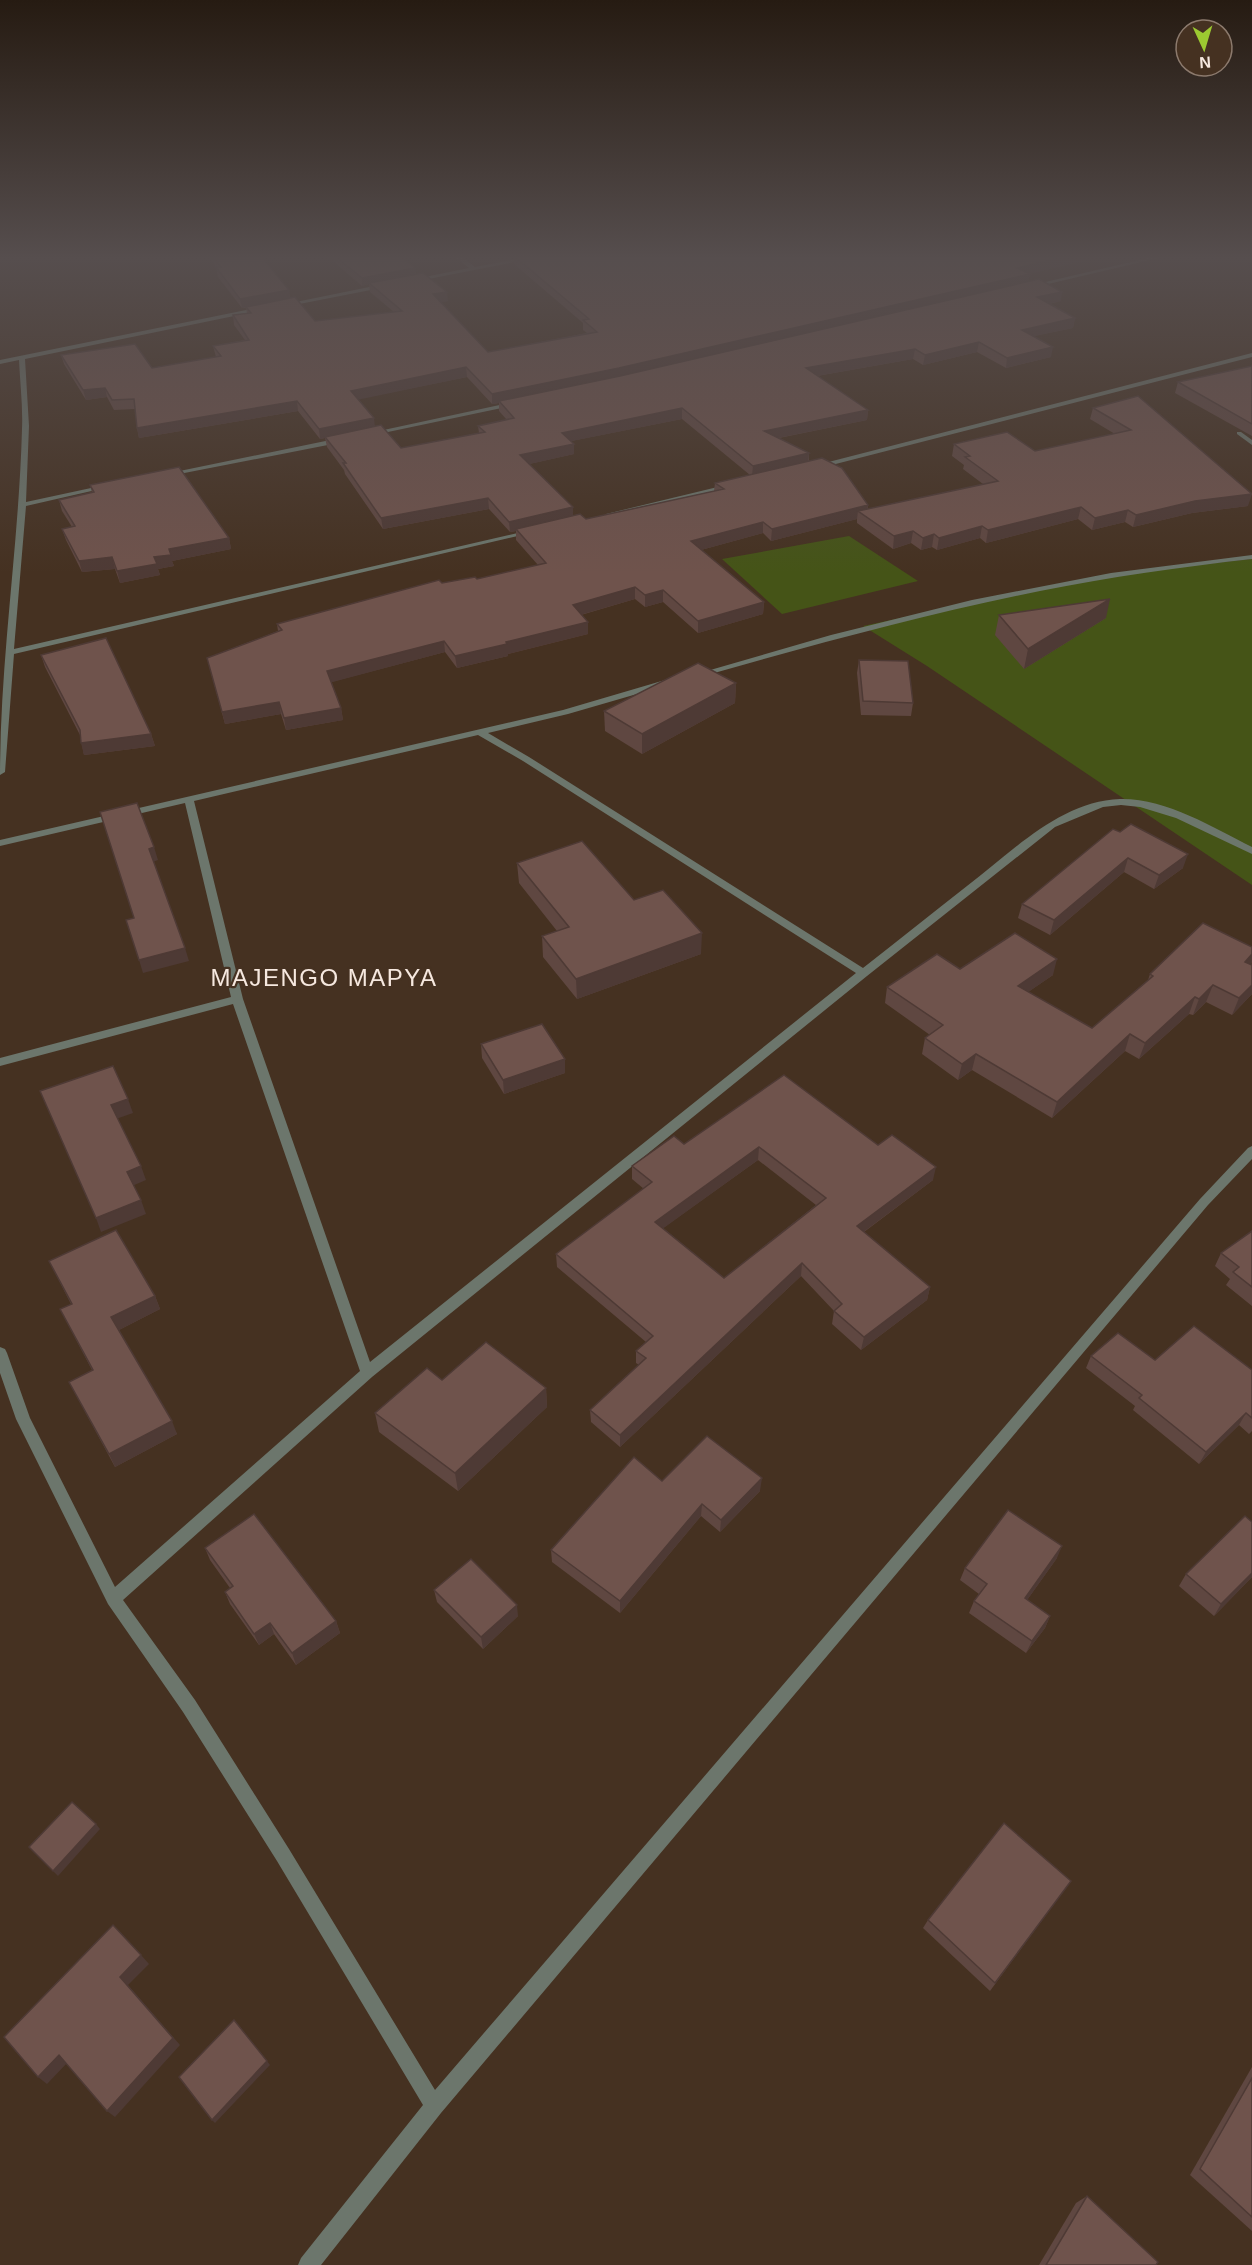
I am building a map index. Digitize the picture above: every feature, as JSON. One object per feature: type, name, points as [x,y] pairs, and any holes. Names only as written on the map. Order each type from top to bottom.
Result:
[{"type":"street","points":[[0,771],[22,505],[26,426],[22,362]]},
{"type":"street","points":[[813,467],[1226,362]]},
{"type":"street","points":[[361,435],[519,403]]},
{"type":"street","points":[[1252,430],[1239,433],[1252,443]]},
{"type":"street","points":[[163,475],[349,438]]},
{"type":"street","points":[[603,516],[743,483]]},
{"type":"street","points":[[22,505],[117,484]]},
{"type":"street","points":[[11,652],[545,529]]},
{"type":"street","points":[[689,677],[937,610],[1081,579],[1150,567],[1252,557]]},
{"type":"street","points":[[0,843],[565,712],[678,680]]},
{"type":"street","points":[[478,731],[526,759],[863,973]]},
{"type":"street","points":[[189,800],[237,999],[367,1373]]},
{"type":"street","points":[[113,1599],[367,1373],[863,973],[1052,825],[1083,809],[1116,802],[1140,805],[1180,816],[1252,851]]},
{"type":"street","points":[[0,1062],[237,999]]},
{"type":"street","points":[[308,2265],[434,2106],[1204,1202],[1252,1151]]},
{"type":"street","points":[[0,1353],[23,1419],[113,1599],[202,1726],[283,1855],[434,2106]]},
{"type":"green space","points":[[849,536],[918,581],[782,614],[722,559]]},
{"type":"green space","points":[[1252,559],[1252,885],[927,666],[863,626],[1103,575]]},
{"type":"building","points":[[65,362],[148,362],[152,368],[188,362],[647,362],[492,394],[466,367],[351,391],[374,418],[319,429],[297,401],[137,428],[134,399],[112,400],[105,388],[83,390]]},
{"type":"building","points":[[682,362],[842,362],[806,368],[868,410],[764,431],[809,453],[753,466],[682,408],[562,433],[574,444],[520,455],[573,507],[509,522],[488,498],[381,518],[343,463],[346,463],[325,437],[381,425],[401,448],[485,432],[478,426],[514,418],[499,401]]},
{"type":"building","points":[[1252,366],[1252,424],[1178,382]]},
{"type":"building","points":[[1138,396],[1252,494],[1195,501],[1136,515],[1128,510],[1095,518],[1081,507],[988,530],[982,526],[939,538],[934,534],[923,538],[913,531],[894,536],[858,511],[998,481],[965,457],[970,456],[954,444],[1007,432],[1035,451],[1131,430],[1093,408]]},
{"type":"building","points":[[822,458],[842,468],[868,505],[772,529],[763,522],[691,541],[764,602],[698,621],[663,590],[645,595],[635,587],[573,605],[588,622],[455,656],[444,641],[327,671],[341,708],[284,718],[279,702],[222,712],[207,658],[282,630],[277,624],[439,580],[442,583],[475,577],[477,579],[546,563],[516,529],[580,514],[586,519],[724,489],[715,483]]},
{"type":"building","points":[[179,467],[229,538],[169,549],[171,555],[154,557],[157,564],[117,571],[112,557],[79,561],[62,529],[75,526],[59,500],[94,492],[90,485]]},
{"type":"building","points":[[1110,599],[1028,649],[999,615]]},
{"type":"building","points":[[106,638],[151,734],[81,743],[80,730],[41,655]]},
{"type":"building","points":[[859,660],[908,661],[913,703],[863,701]]},
{"type":"building","points":[[698,663],[736,683],[642,734],[604,711]]},
{"type":"building","points":[[137,803],[154,847],[149,849],[185,948],[139,960],[126,920],[134,918],[100,812]]},
{"type":"building","points":[[1131,824],[1188,854],[1159,875],[1128,858],[1054,920],[1022,904],[1113,829],[1120,832]]},
{"type":"building","points":[[582,841],[634,900],[663,890],[702,933],[576,979],[542,936],[569,927],[517,863]]},
{"type":"building","points":[[1203,923],[1252,947],[1252,954],[1245,962],[1252,965],[1252,985],[1239,998],[1213,985],[1199,999],[1195,997],[1145,1043],[1130,1034],[1057,1102],[976,1054],[962,1064],[925,1038],[943,1025],[887,987],[937,954],[960,969],[1015,933],[1057,959],[1018,986],[1092,1028],[1153,976],[1150,974]]},
{"type":"building","points":[[542,1024],[565,1059],[503,1080],[481,1044]]},
{"type":"building","points":[[113,1066],[128,1099],[111,1105],[141,1166],[127,1172],[141,1200],[96,1218],[40,1091]]},
{"type":"building","points":[[784,1075],[878,1145],[892,1135],[936,1167],[857,1226],[930,1287],[864,1337],[834,1311],[842,1304],[802,1263],[620,1435],[590,1410],[646,1358],[636,1351],[653,1336],[556,1254],[652,1182],[632,1166],[674,1136],[684,1144]],"holes":[[[759,1147],[826,1198],[724,1278],[655,1222]]]},
{"type":"building","points":[[116,1230],[155,1296],[111,1317],[172,1421],[109,1454],[69,1382],[93,1370],[60,1309],[72,1304],[49,1261]]},
{"type":"building","points":[[1252,1231],[1252,1287],[1233,1272],[1239,1267],[1221,1253]]},
{"type":"building","points":[[1194,1326],[1252,1370],[1252,1418],[1246,1413],[1206,1452],[1139,1398],[1142,1395],[1091,1356],[1118,1333],[1155,1360]]},
{"type":"building","points":[[486,1342],[546,1388],[455,1473],[375,1413],[427,1368],[442,1380]]},
{"type":"building","points":[[707,1436],[762,1478],[721,1520],[702,1504],[620,1601],[551,1550],[634,1457],[662,1481]]},
{"type":"building","points":[[1008,1510],[1062,1546],[1025,1598],[1050,1616],[1032,1641],[974,1601],[987,1584],[965,1568]]},
{"type":"building","points":[[254,1514],[336,1621],[292,1653],[270,1623],[254,1634],[225,1592],[233,1586],[205,1548]]},
{"type":"building","points":[[1245,1516],[1252,1522],[1252,1573],[1221,1604],[1186,1574]]},
{"type":"building","points":[[471,1559],[517,1605],[481,1637],[434,1590]]},
{"type":"building","points":[[72,1802],[96,1824],[53,1871],[29,1847]]},
{"type":"building","points":[[1004,1823],[1071,1881],[995,1983],[928,1920]]},
{"type":"building","points":[[113,1925],[141,1955],[120,1977],[173,2038],[107,2111],[59,2055],[38,2077],[4,2037]]},
{"type":"building","points":[[234,2020],[267,2061],[212,2120],[179,2077]]},
{"type":"building","points":[[1252,2078],[1252,2217],[1200,2169]]},
{"type":"building","points":[[1087,2196],[1158,2262],[1156,2265],[1046,2265]]},
{"type":"district","name":"MAJENGO MAPYA","points":[[324,978]]}]
